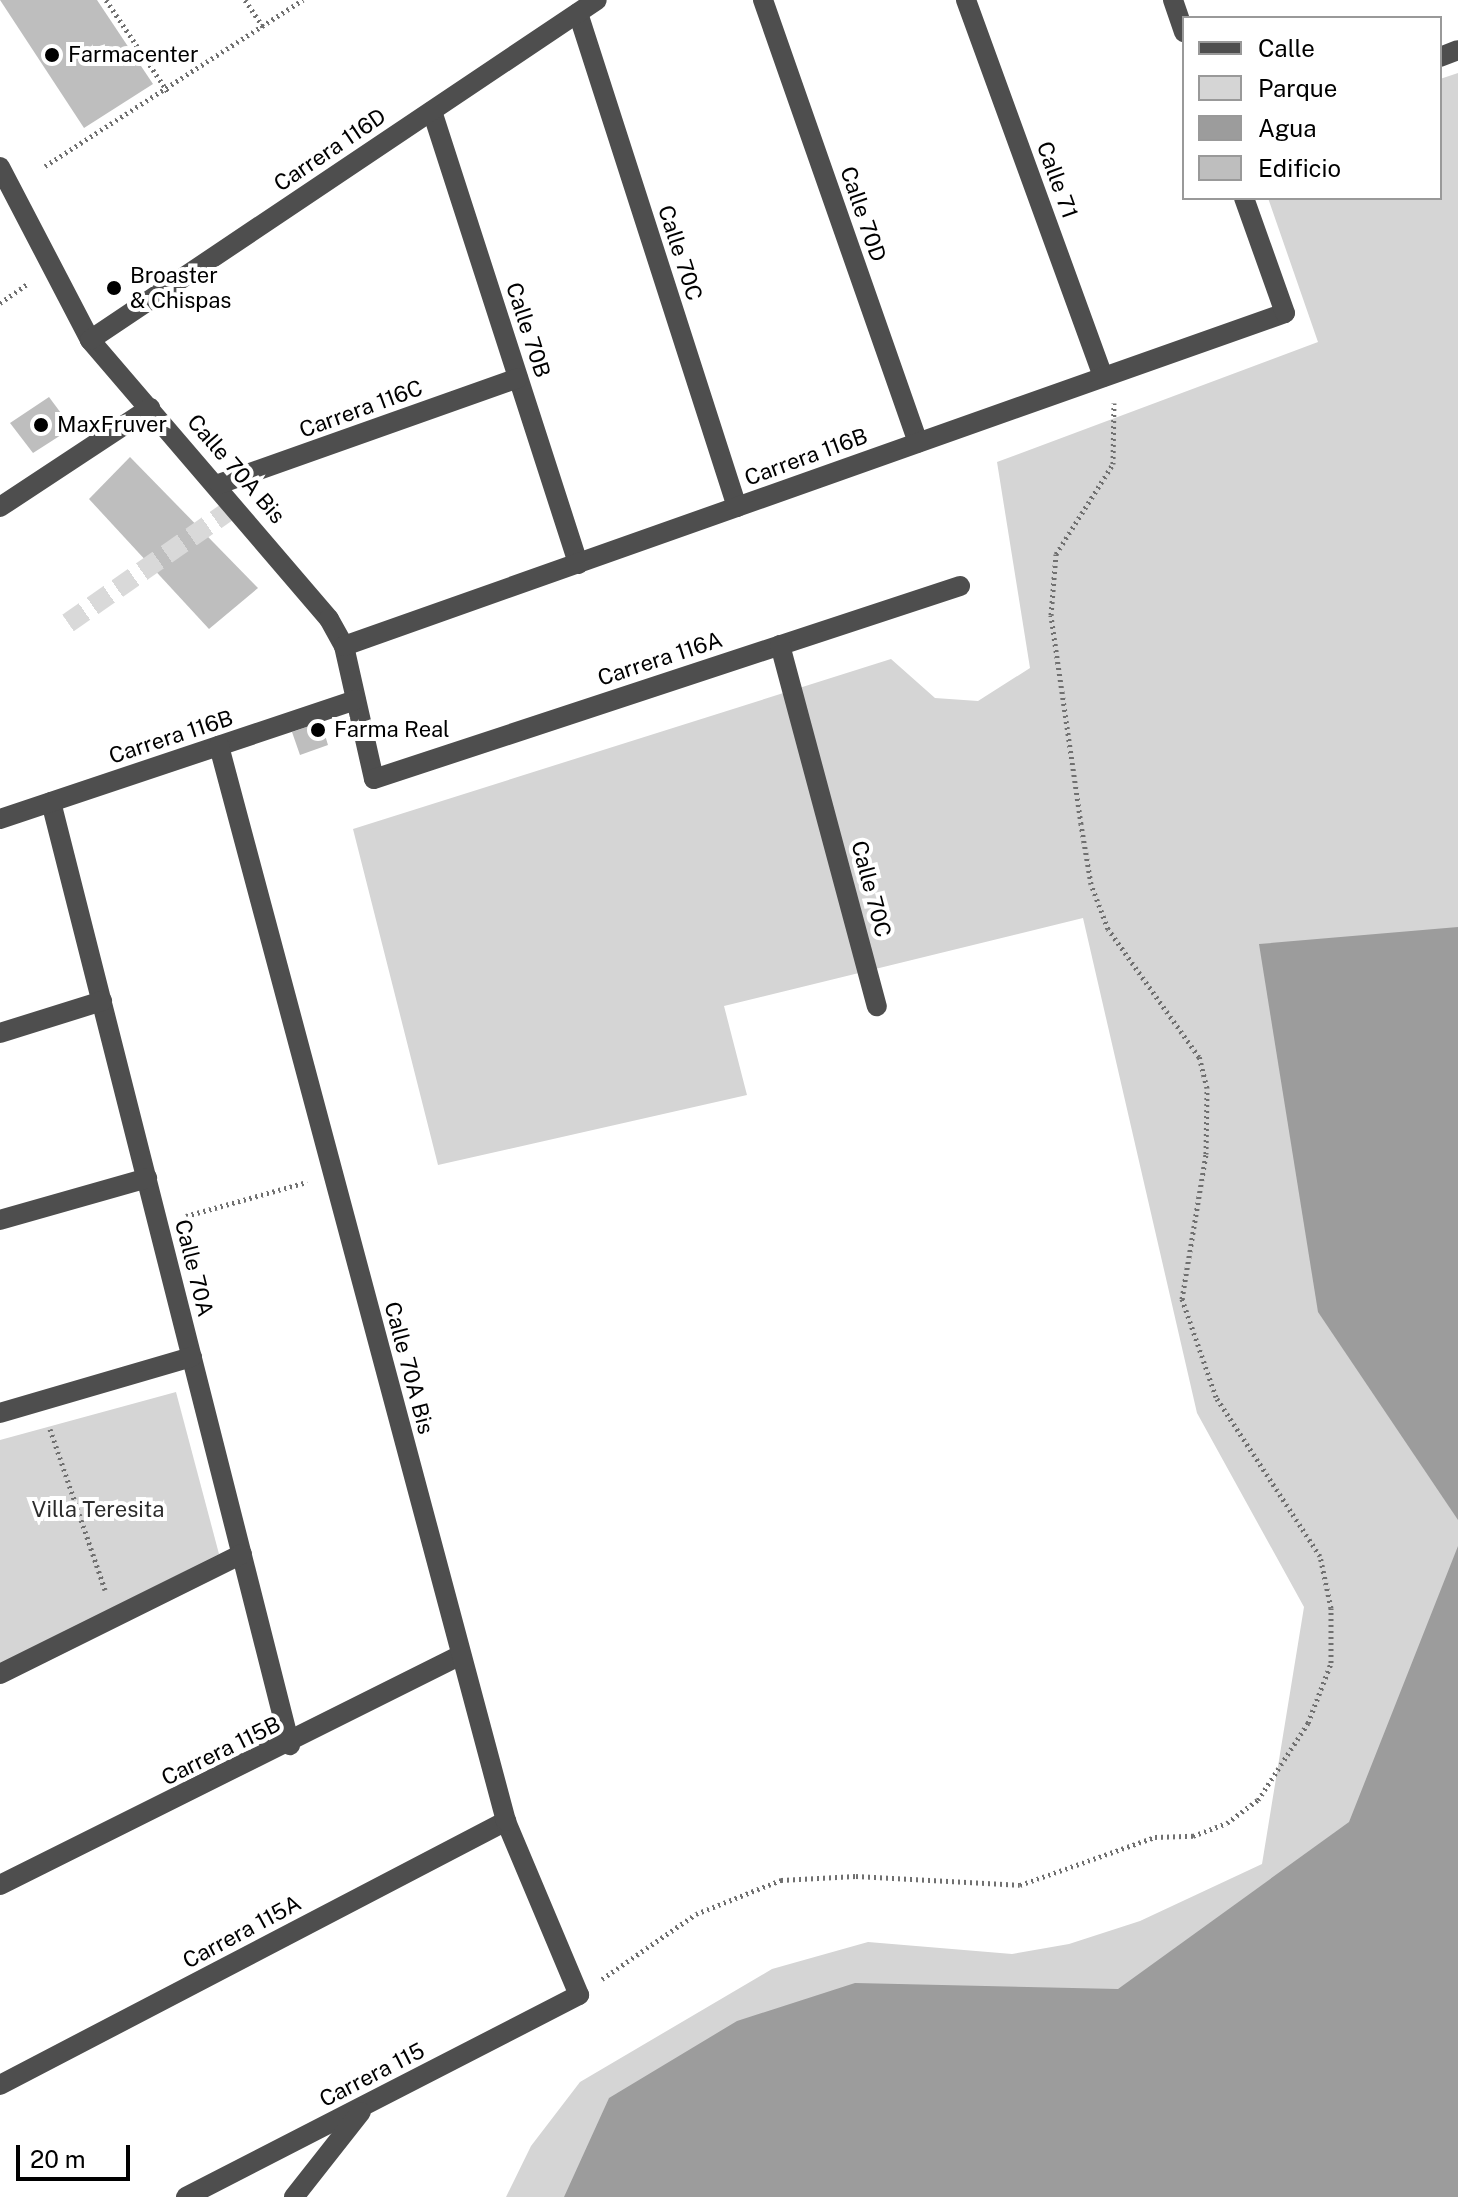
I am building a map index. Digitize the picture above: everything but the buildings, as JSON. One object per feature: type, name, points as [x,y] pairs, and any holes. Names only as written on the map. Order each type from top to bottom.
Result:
[{"type":"street","name":"Carrera 116D","points":[[90,340],[597,0]]},
{"type":"street","name":"Calle 70D","points":[[763,0],[918,443]]},
{"type":"street","name":"Calle 71","points":[[966,0],[1103,377]]},
{"type":"street","points":[[1173,0],[1182,26]]},
{"type":"street","name":"Calle 70C","points":[[578,13],[737,507]]},
{"type":"street","name":"Calle 70B","points":[[432,111],[578,564]]},
{"type":"street","name":"Calle 70A Bis","points":[[0,167],[90,340],[306,587],[344,646],[374,779]]},
{"type":"street","name":"Carrera 116B","points":[[344,646],[1285,313],[1245,200]]},
{"type":"street","name":"Carrera 116C","points":[[219,484],[518,378]]},
{"type":"street","points":[[0,507],[150,408]]},
{"type":"street","name":"Carrera 116A","points":[[374,779],[960,586]]},
{"type":"street","name":"Calle 70C","points":[[780,645],[877,1006]]},
{"type":"street","name":"Carrera 116B","points":[[0,819],[356,700]]},
{"type":"street","name":"Calle 70A Bis","points":[[219,746],[506,1821],[579,1995]]},
{"type":"street","name":"Calle 70A","points":[[51,802],[290,1745]]},
{"type":"street","points":[[0,1033],[102,1001]]},
{"type":"street","points":[[0,1220],[147,1178]]},
{"type":"street","points":[[0,1413],[192,1357]]},
{"type":"street","points":[[0,1674],[242,1554]]},
{"type":"street","name":"Carrera 115B","points":[[0,1885],[290,1745],[461,1655]]},
{"type":"street","name":"Carrera 115A","points":[[0,2085],[506,1821]]},
{"type":"street","name":"Carrera 115","points":[[186,2197],[579,1995]]},
{"type":"street","points":[[294,2197],[366,2106]]},
{"type":"path","points":[[106,0],[168,92]]},
{"type":"path","points":[[245,0],[263,27]]},
{"type":"path","points":[[45,166],[168,92],[303,0]]},
{"type":"path","points":[[579,1995],[696,1914],[781,1880],[856,1876],[1020,1885],[1155,1837],[1193,1836],[1227,1823],[1258,1800],[1308,1723],[1331,1663],[1331,1608],[1320,1556],[1216,1397],[1182,1299],[1206,1154],[1207,1088],[1199,1057],[1108,929],[1086,854],[1051,615],[1056,554],[1113,464],[1114,396],[1103,377]]},
{"type":"path","points":[[158,1223],[333,1174]]},
{"type":"path","points":[[41,1401],[114,1617]]},
{"type":"green space","points":[[1458,73],[1458,2197],[506,2197],[531,2146],[580,2082],[772,1969],[868,1942],[1012,1954],[1069,1944],[1140,1921],[1262,1864],[1304,1607],[1197,1413],[1083,918],[724,1006],[747,1095],[438,1165],[353,829],[891,659],[935,698],[978,701],[1030,668],[997,462],[1318,342],[1269,200],[1442,200],[1442,78]]},
{"type":"green space","name":"Villa Teresita","points":[[176,1392],[219,1554],[0,1664],[0,1440]]},
{"type":"water","points":[[1458,927],[1458,1520],[1318,1312],[1259,944]]},
{"type":"water","points":[[1458,1546],[1458,2197],[564,2197],[609,2098],[737,2021],[855,1983],[1118,1989],[1349,1822]]},
{"type":"tunnel","points":[[68,623],[237,505]]},
{"type":"place","name":"Farmacenter","points":[[52,55]]},
{"type":"place","name":"Broaster & Chispas","points":[[114,288]]},
{"type":"place","name":"MaxFruver","points":[[41,425]]},
{"type":"place","name":"Farma Real","points":[[318,730]]}]
